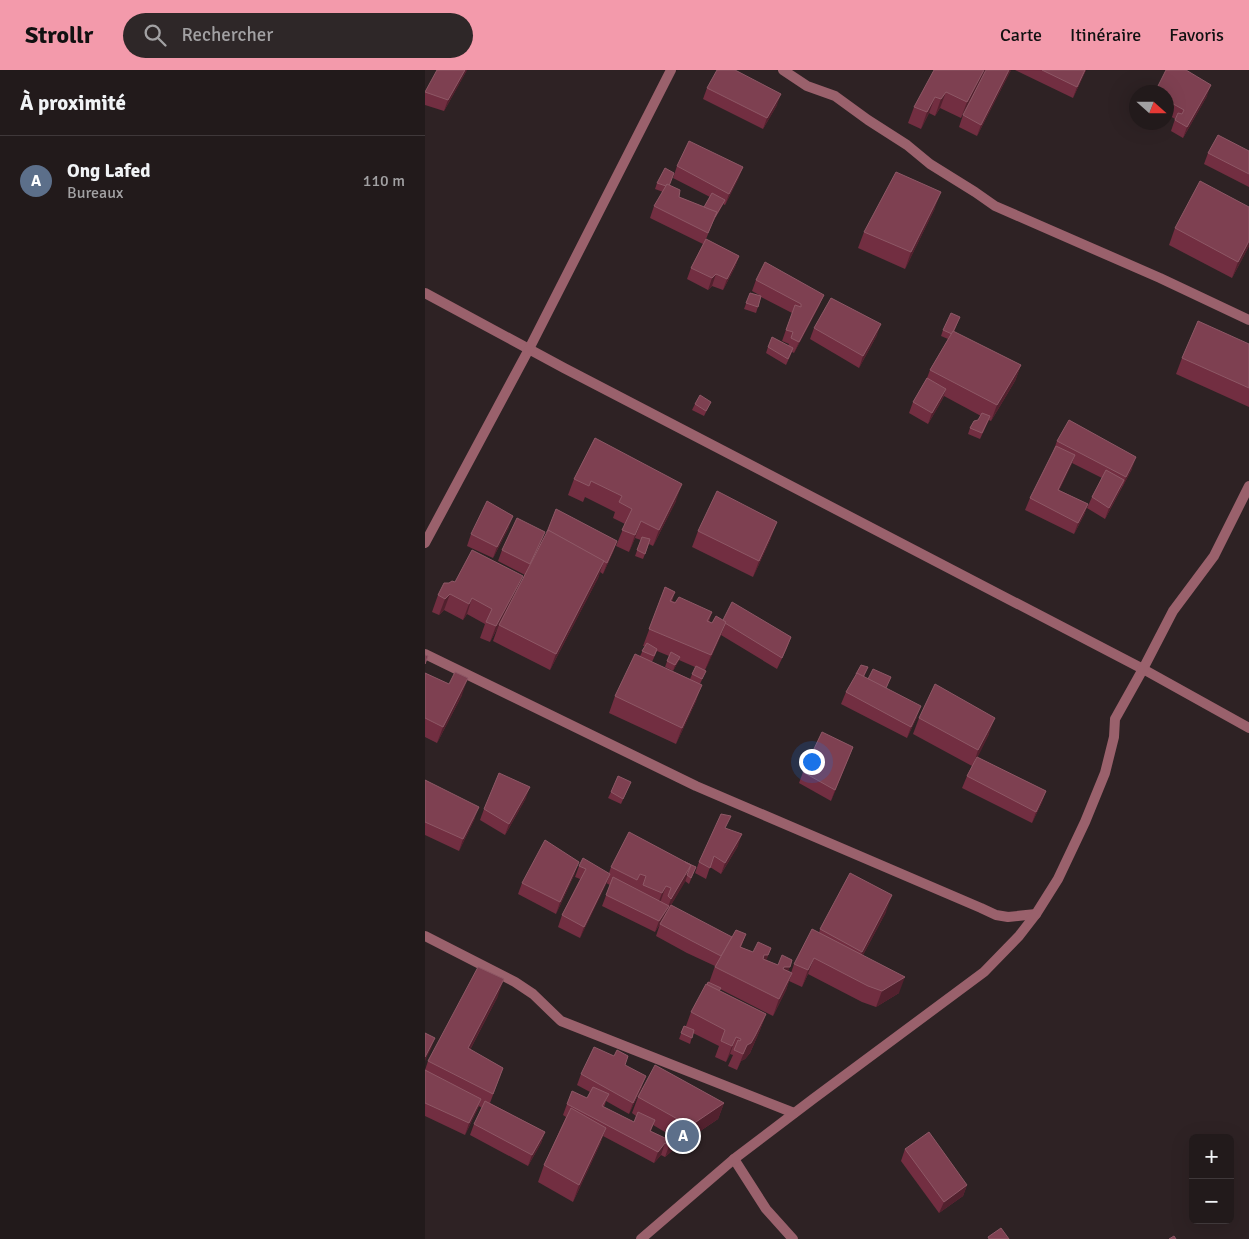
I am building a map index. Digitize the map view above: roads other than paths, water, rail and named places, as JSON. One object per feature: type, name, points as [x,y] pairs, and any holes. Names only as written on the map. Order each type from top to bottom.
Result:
[{"type":"street","points":[[425,543],[529,350],[671,70]]},
{"type":"street","points":[[783,70],[807,86],[835,96],[867,120],[907,145],[930,164],[995,206],[1160,278],[1249,320]]},
{"type":"street","points":[[425,294],[1143,669],[1249,728]]},
{"type":"street","points":[[643,1238],[734,1159],[984,972],[1019,936],[1036,914],[1057,879],[1085,822],[1105,773],[1114,737],[1115,719],[1173,611],[1214,556],[1249,486]]},
{"type":"street","points":[[425,654],[696,786],[996,915],[1008,917],[1036,914]]},
{"type":"street","points":[[425,936],[515,982],[533,994],[561,1021],[794,1113]]},
{"type":"street","points":[[734,1159],[766,1209],[793,1239]]},
{"type":"place","name":"Ong Lafed","points":[[683,1136]]}]
